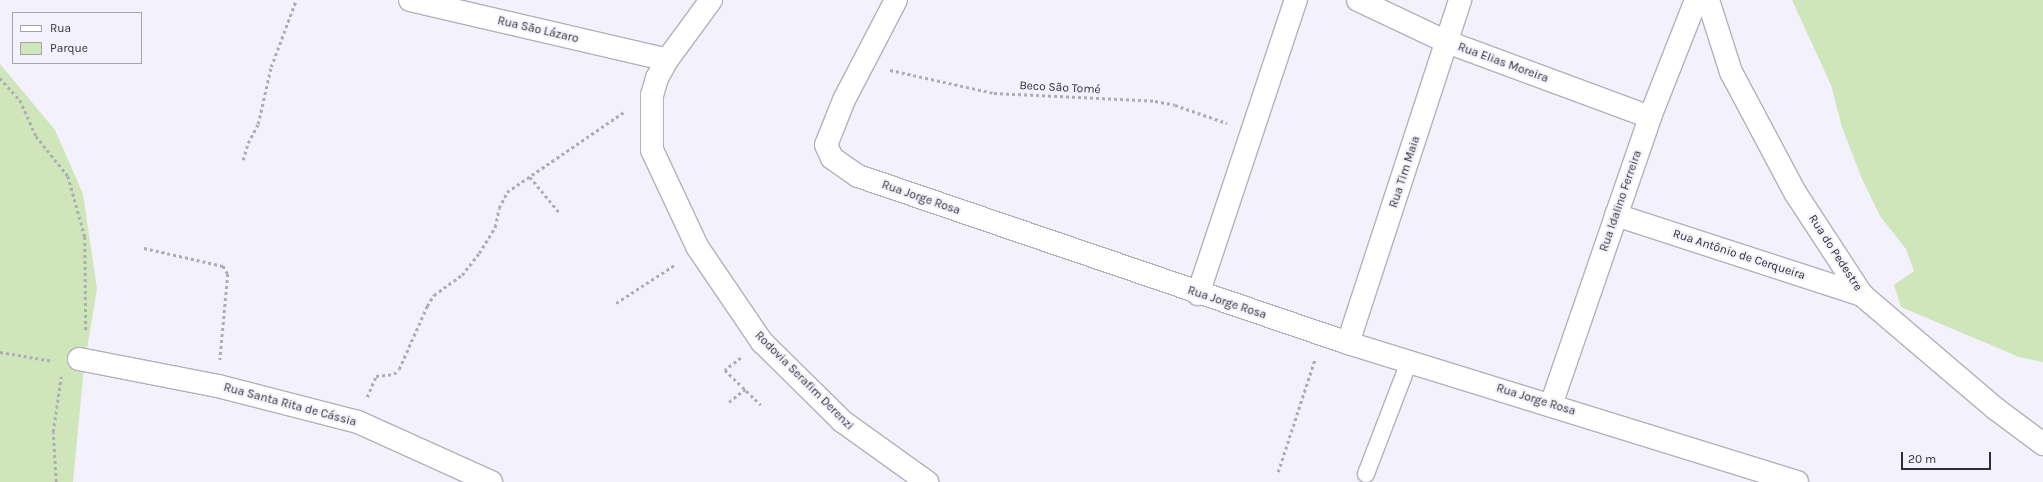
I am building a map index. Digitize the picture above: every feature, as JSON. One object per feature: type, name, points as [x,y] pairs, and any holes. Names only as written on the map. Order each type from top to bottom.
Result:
[{"type":"street","name":"Rua São Lázaro","points":[[410,0],[667,60]]},
{"type":"street","name":"Rodovia Serafim Derenzi","points":[[711,0],[667,60],[657,78],[652,95],[652,150],[698,248],[762,342],[842,422],[927,482]]},
{"type":"street","name":"Rua Jorge Rosa","points":[[896,0],[844,100],[826,145],[832,158],[858,176],[1198,294],[1348,343],[1797,482]]},
{"type":"street","points":[[1198,294],[1254,131],[1296,0]]},
{"type":"street","name":"Rua Elias Moreira","points":[[1358,0],[1447,42],[1650,117]]},
{"type":"street","name":"Rua Tim Maia","points":[[1348,343],[1460,0]]},
{"type":"street","name":"Rua Idalino Ferreira","points":[[1551,405],[1650,117],[1696,0]]},
{"type":"street","name":"Rua do Pedestre","points":[[1708,0],[1731,72],[1796,194],[1862,295],[1996,409],[2043,444]]},
{"type":"street","name":"Rua Antônio de Cerqueira","points":[[1616,215],[1862,295]]},
{"type":"street","name":"Rua Santa Rita de Cássia","points":[[76,360],[218,386],[358,422],[491,482]]},
{"type":"lane","points":[[1366,474],[1409,362]]},
{"type":"path","points":[[242,160],[248,143],[258,124],[272,67],[296,0]]},
{"type":"path","name":"Beco São Tomé","points":[[864,64],[994,93],[1155,101],[1176,105],[1254,131]]},
{"type":"path","points":[[0,78],[20,100],[33,130],[68,176],[85,237],[76,360],[53,432],[56,482]]},
{"type":"path","points":[[358,422],[372,380],[376,376],[394,374],[399,369],[427,306],[434,295],[462,275],[480,253],[495,227],[499,208],[507,192],[603,125],[652,95]]},
{"type":"path","points":[[530,176],[560,212]]},
{"type":"path","points":[[144,248],[223,266],[228,274],[218,386]]},
{"type":"path","points":[[616,303],[698,248]]},
{"type":"path","points":[[1278,472],[1323,334]]},
{"type":"path","points":[[761,405],[726,370],[762,342]]},
{"type":"path","points":[[0,352],[49,362],[76,360]]},
{"type":"path","points":[[729,402],[745,390]]},
{"type":"green space","points":[[1792,0],[2043,0],[2043,362],[2019,357],[1901,307],[1894,285],[1914,271],[1906,249],[1880,216],[1862,179],[1842,127],[1831,85]]},
{"type":"green space","points":[[0,64],[55,130],[83,194],[97,289],[84,367],[73,482],[0,482]]}]
